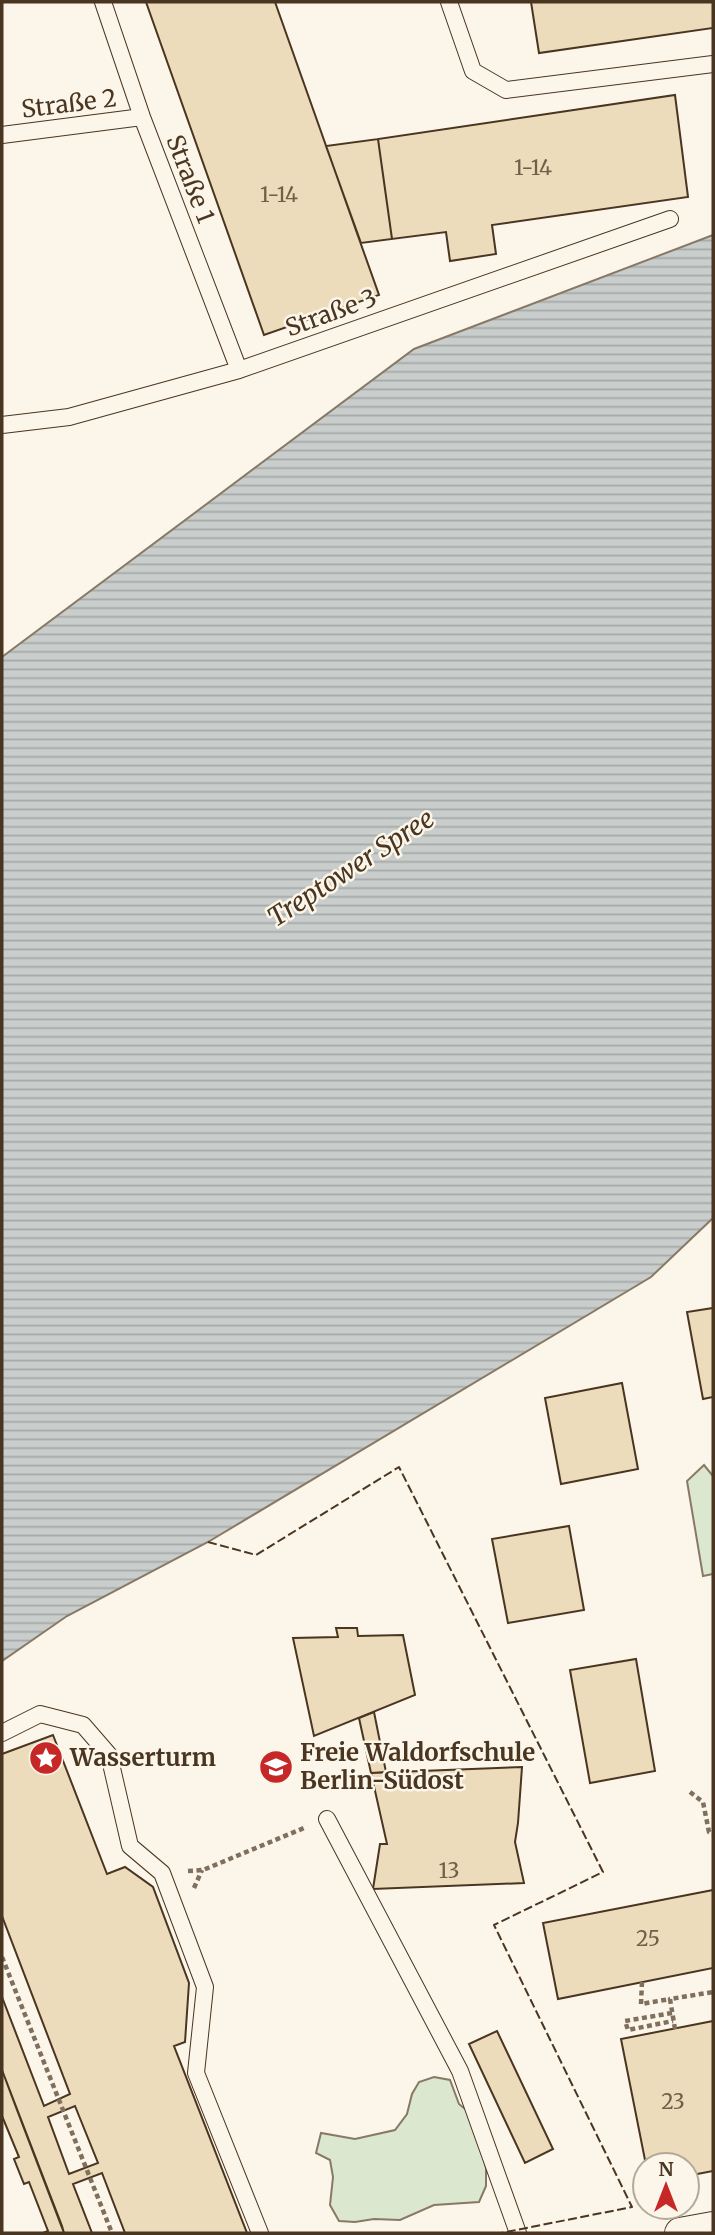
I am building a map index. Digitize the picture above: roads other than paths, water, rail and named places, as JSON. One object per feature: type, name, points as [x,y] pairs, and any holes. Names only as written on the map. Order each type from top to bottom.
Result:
[{"type":"street","points":[[680,2233],[713,2227]]},
{"type":"lane","name":"Straße 1","points":[[103,2],[142,117],[239,370]]},
{"type":"lane","points":[[449,2],[473,72],[506,90],[713,64]]},
{"type":"lane","name":"Straße 2","points":[[2,135],[142,117]]},
{"type":"lane","name":"Straße 3","points":[[2,425],[69,417],[239,370],[670,219]]},
{"type":"lane","points":[[2,1733],[40,1714],[82,1725],[109,1755],[130,1846],[162,1873],[205,1987],[195,2073],[260,2233]]},
{"type":"lane","points":[[327,1819],[460,2071],[518,2233]]},
{"type":"water","name":"Treptower Spree","points":[[713,235],[713,1218],[651,1277],[208,1542],[67,1616],[2,1661],[2,657],[414,349]]},
{"type":"place","name":"Wasserturm","points":[[46,1758]]},
{"type":"place","name":"Freie Waldorfschule Berlin-Südost","points":[[276,1767]]}]
